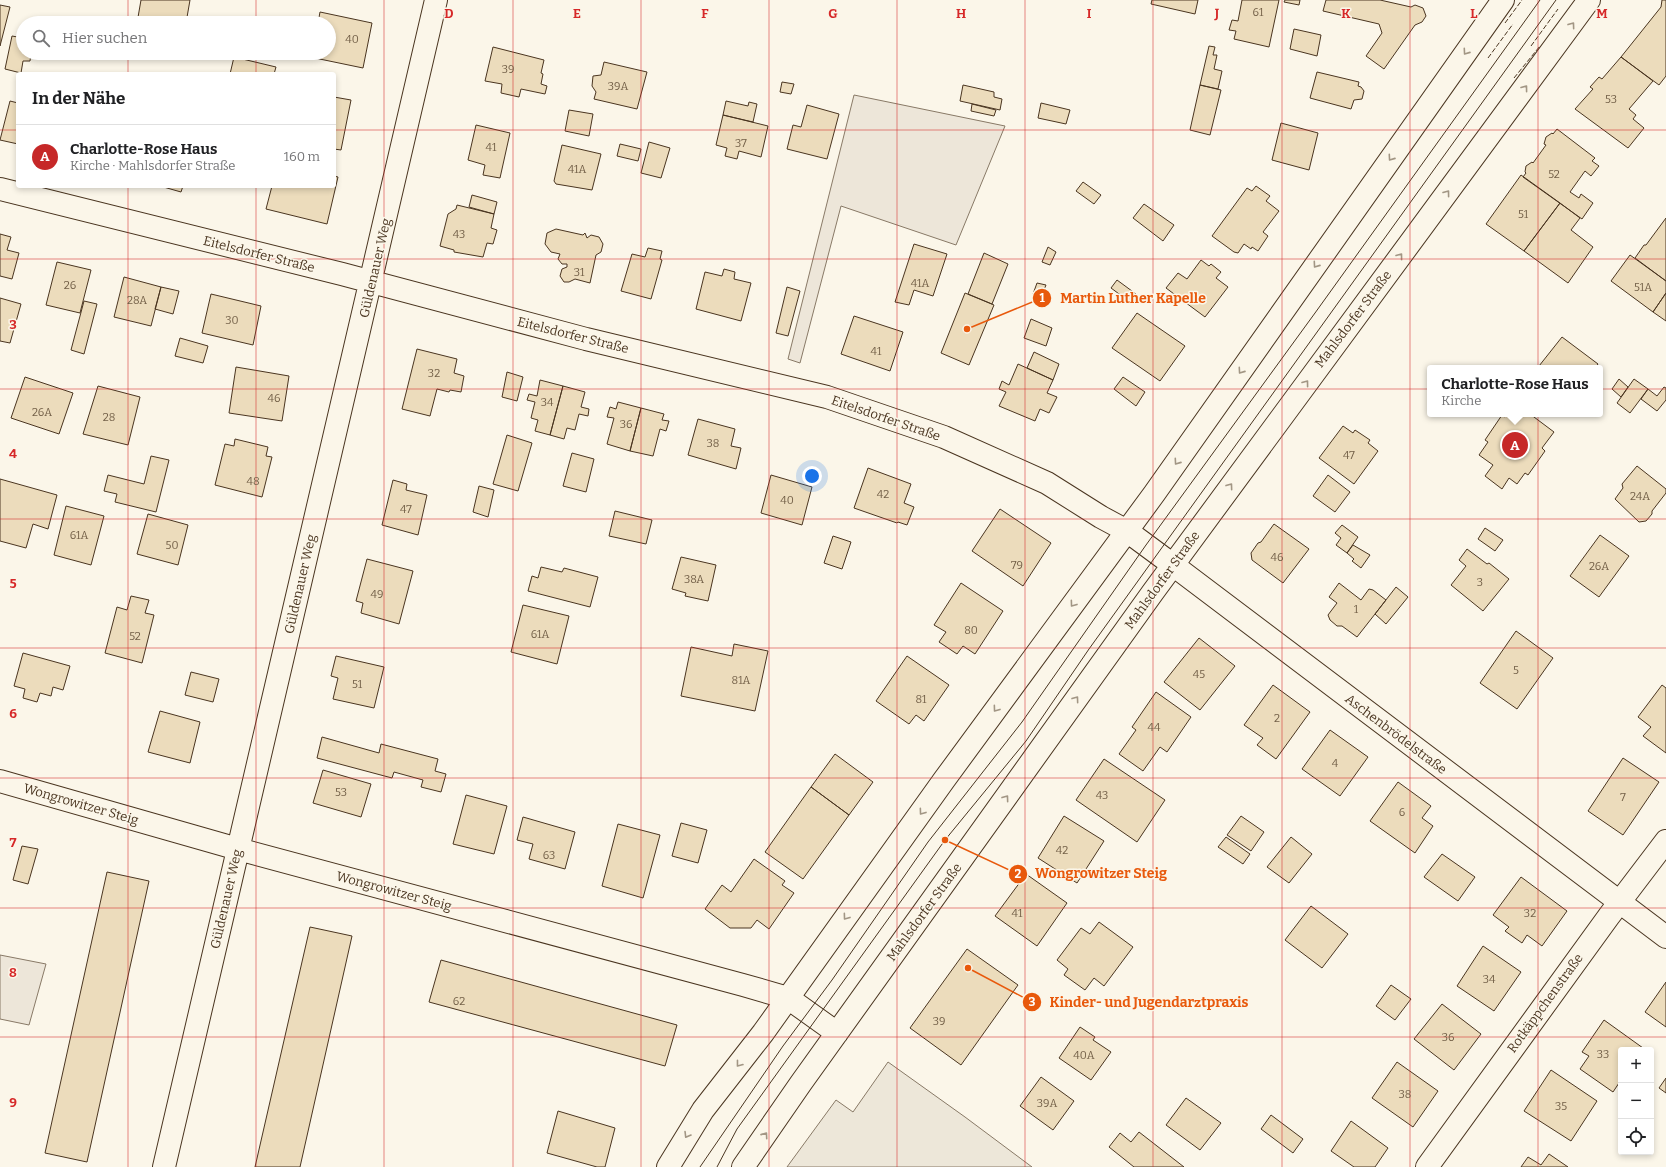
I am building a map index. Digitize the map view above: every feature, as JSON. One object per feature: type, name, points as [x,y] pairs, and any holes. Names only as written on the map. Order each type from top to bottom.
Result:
[{"type":"street","name":"Güldenauer Weg","points":[[164,1167],[372,282],[436,0]]},
{"type":"street","points":[[668,1167],[703,1110],[763,1033],[944,780],[1127,531],[1504,0]]},
{"type":"street","name":"Mahlsdorfer Straße","points":[[743,1167],[837,1033],[1173,565],[1590,0]]},
{"type":"street","name":"Eitelsdorfer Straße","points":[[0,189],[372,282],[586,339],[834,400],[944,437],[1047,483],[1101,517],[1127,531],[1173,565]]},
{"type":"street","name":"Aschenbrödelstraße","points":[[1173,565],[1666,937]]},
{"type":"street","name":"Wongrowitzer Steig","points":[[0,781],[238,849],[788,998],[837,1033]]},
{"type":"street","name":"Rotkäppchenstraße","points":[[1427,1167],[1618,902],[1666,841]]},
{"type":"shaded area","points":[[854,95],[1005,126],[956,245],[841,206],[800,363],[788,359]]},
{"type":"shaded area","points":[[0,955],[46,964],[29,1025],[0,1019]]},
{"type":"shaded area","points":[[888,1062],[1032,1167],[787,1167],[836,1100],[853,1112]]},
{"type":"building","points":[[141,0],[190,0],[187,16],[138,16]]},
{"type":"building","points":[[1152,0],[1198,0],[1195,14],[1151,4]]},
{"type":"building","points":[[1242,0],[1279,0],[1269,47],[1234,39],[1236,31],[1229,30],[1232,20],[1238,21]]},
{"type":"building","points":[[1285,0],[1300,0],[1299,5],[1284,2]]},
{"type":"building","points":[[1326,0],[1380,0],[1411,7],[1415,5],[1423,8],[1426,16],[1422,22],[1415,25],[1384,69],[1366,56],[1382,33],[1379,24],[1323,11]]},
{"type":"building","points":[[1662,0],[1666,0],[1666,76],[1659,85],[1621,57],[1661,7]]},
{"type":"building","points":[[0,5],[10,7],[0,46]]},
{"type":"building","points":[[320,12],[372,23],[363,68],[324,60],[336,60],[336,16],[319,16]]},
{"type":"building","points":[[1294,29],[1321,35],[1317,56],[1290,49]]},
{"type":"building","points":[[12,36],[16,37],[16,60],[30,61],[23,61],[21,72],[5,69]]},
{"type":"building","points":[[1209,46],[1215,47],[1213,55],[1217,55],[1214,69],[1222,71],[1218,89],[1200,85]]},
{"type":"building","points":[[493,47],[544,60],[541,73],[543,74],[541,84],[547,86],[545,94],[521,89],[519,97],[501,93],[502,84],[485,81]]},
{"type":"building","points":[[1621,57],[1653,81],[1629,109],[1636,115],[1633,119],[1644,128],[1628,148],[1575,109],[1593,89],[1590,87],[1599,77],[1602,79]]},
{"type":"building","points":[[233,60],[247,60],[276,67],[275,72],[230,72]]},
{"type":"building","points":[[604,62],[647,72],[637,109],[594,99],[596,92],[592,86],[593,76],[601,75]]},
{"type":"building","points":[[1317,72],[1359,82],[1358,86],[1364,91],[1362,99],[1354,100],[1351,109],[1310,98]]},
{"type":"building","points":[[782,82],[794,84],[791,94],[780,92]]},
{"type":"building","points":[[963,85],[994,92],[994,97],[1002,99],[1000,110],[960,101]]},
{"type":"building","points":[[1200,85],[1221,90],[1210,135],[1190,130]]},
{"type":"building","points":[[336,97],[351,100],[341,150],[336,149]]},
{"type":"building","points":[[10,101],[16,102],[16,144],[0,140]]},
{"type":"building","points":[[726,101],[748,106],[749,102],[757,104],[753,122],[723,115]]},
{"type":"building","points":[[1041,103],[1070,110],[1066,124],[1038,118]]},
{"type":"building","points":[[972,104],[996,110],[994,116],[971,111]]},
{"type":"building","points":[[807,105],[839,114],[827,159],[787,149],[793,125],[801,127]]},
{"type":"building","points":[[569,110],[593,114],[589,136],[565,131]]},
{"type":"building","points":[[723,115],[768,126],[761,157],[739,151],[737,159],[725,156],[727,148],[716,145]]},
{"type":"building","points":[[1281,123],[1318,133],[1309,170],[1272,160]]},
{"type":"building","points":[[476,125],[510,133],[500,178],[483,175],[485,165],[468,160]]},
{"type":"building","points":[[1557,129],[1595,158],[1592,161],[1599,166],[1591,176],[1585,171],[1570,192],[1579,198],[1581,194],[1593,203],[1582,219],[1523,177],[1526,173],[1526,166],[1532,162],[1533,163],[1546,145],[1544,144],[1546,137],[1552,133],[1553,134]]},
{"type":"building","points":[[649,142],[670,148],[661,178],[641,173]]},
{"type":"building","points":[[620,144],[641,149],[638,161],[617,156]]},
{"type":"building","points":[[562,145],[601,154],[592,190],[556,184],[554,181]]},
{"type":"building","points":[[1521,175],[1560,203],[1524,251],[1486,224]]},
{"type":"building","points":[[1083,182],[1101,195],[1094,204],[1076,191]]},
{"type":"building","points":[[1256,186],[1270,196],[1266,201],[1279,211],[1263,232],[1268,236],[1258,251],[1252,247],[1251,249],[1244,244],[1238,253],[1234,252],[1212,236],[1247,188],[1252,191]]},
{"type":"building","points":[[167,188],[182,188],[181,192]]},
{"type":"building","points":[[271,188],[335,188],[327,224],[266,209]]},
{"type":"building","points":[[472,195],[497,202],[494,214],[469,207]]},
{"type":"building","points":[[1560,203],[1580,218],[1571,230],[1593,247],[1568,283],[1524,251]]},
{"type":"building","points":[[1144,204],[1174,225],[1163,241],[1133,218]]},
{"type":"building","points":[[457,205],[494,214],[491,228],[497,230],[493,244],[487,243],[483,257],[454,252],[454,250],[440,246],[448,214],[456,209]]},
{"type":"building","points":[[1666,218],[1666,281],[1635,258]]},
{"type":"building","points":[[556,229],[583,235],[585,233],[587,238],[591,235],[599,237],[603,244],[601,252],[596,255],[590,283],[575,279],[569,282],[564,282],[560,276],[562,269],[567,267],[567,264],[562,264],[558,259],[560,254],[551,252],[545,244],[547,233]]},
{"type":"building","points":[[0,234],[11,237],[7,250],[19,253],[12,279],[0,276]]},
{"type":"building","points":[[914,244],[947,254],[933,296],[914,290],[909,305],[895,302]]},
{"type":"building","points":[[1048,247],[1056,252],[1050,265],[1042,262]]},
{"type":"building","points":[[648,248],[662,251],[660,259],[662,260],[651,299],[621,291],[632,254],[645,257]]},
{"type":"building","points":[[984,253],[1008,264],[992,304],[968,294]]},
{"type":"building","points":[[1630,255],[1666,281],[1666,293],[1653,312],[1611,281]]},
{"type":"building","points":[[1201,260],[1209,266],[1211,264],[1221,272],[1216,278],[1228,287],[1205,317],[1166,288],[1178,273],[1187,279]]},
{"type":"building","points":[[57,262],[91,270],[80,313],[46,305]]},
{"type":"building","points":[[724,269],[735,272],[734,279],[751,283],[741,321],[696,309],[705,272],[722,276]]},
{"type":"building","points":[[124,277],[161,287],[151,326],[114,317]]},
{"type":"building","points":[[1117,280],[1136,294],[1130,302],[1111,288]]},
{"type":"building","points":[[1037,283],[1046,285],[1041,297],[1033,294]]},
{"type":"building","points":[[161,287],[179,291],[173,314],[155,309]]},
{"type":"building","points":[[787,287],[800,291],[788,336],[776,333]]},
{"type":"building","points":[[965,293],[994,305],[969,365],[941,353]]},
{"type":"building","points":[[1666,293],[1666,321],[1653,312]]},
{"type":"building","points":[[211,294],[261,306],[253,345],[202,333]]},
{"type":"building","points":[[0,298],[21,304],[10,343],[0,341]]},
{"type":"building","points":[[84,301],[97,304],[84,354],[71,350]]},
{"type":"building","points":[[1137,313],[1185,346],[1160,381],[1112,348]]},
{"type":"building","points":[[854,316],[903,332],[890,371],[841,354]]},
{"type":"building","points":[[1031,319],[1052,328],[1046,346],[1024,338]]},
{"type":"building","points":[[1562,337],[1598,364],[1597,365],[1540,365]]},
{"type":"building","points":[[180,338],[208,346],[203,363],[175,356]]},
{"type":"building","points":[[417,349],[457,359],[454,373],[464,376],[461,392],[450,390],[449,392],[437,389],[430,416],[402,409]]},
{"type":"building","points":[[1034,352],[1059,364],[1053,380],[1027,368]]},
{"type":"building","points":[[1018,364],[1053,380],[1047,393],[1057,397],[1049,413],[1040,409],[1035,421],[999,406],[1006,392],[999,389],[1002,381],[1009,385]]},
{"type":"building","points":[[236,367],[289,376],[282,421],[229,413]]},
{"type":"building","points":[[507,372],[523,377],[517,401],[502,397]]},
{"type":"building","points":[[25,377],[73,393],[59,434],[11,418]]},
{"type":"building","points":[[1123,377],[1145,392],[1136,406],[1114,389]]},
{"type":"building","points":[[1619,379],[1628,387],[1621,397],[1612,389]]},
{"type":"building","points":[[1634,379],[1648,389],[1630,413],[1617,403]]},
{"type":"building","points":[[540,380],[563,386],[550,435],[535,431],[538,420],[531,418],[535,402],[527,400],[529,394],[537,396]]},
{"type":"building","points":[[98,386],[140,397],[128,445],[83,434]]},
{"type":"building","points":[[563,386],[585,392],[581,407],[589,409],[588,416],[579,414],[575,430],[567,428],[564,439],[550,435]]},
{"type":"building","points":[[1664,387],[1666,388],[1666,400],[1657,411],[1641,399],[1648,389],[1657,396]]},
{"type":"building","points":[[618,402],[641,408],[630,451],[607,444],[614,418],[607,417],[610,407],[616,409]]},
{"type":"building","points":[[641,408],[664,414],[662,420],[669,421],[666,431],[660,429],[653,456],[630,451]]},
{"type":"building","points":[[1501,417],[1534,417],[1554,432],[1542,448],[1545,451],[1528,475],[1525,473],[1517,484],[1509,478],[1502,489],[1485,476],[1493,465],[1479,455],[1488,442],[1485,440]]},
{"type":"building","points":[[698,419],[735,429],[731,446],[741,448],[736,469],[688,455]]},
{"type":"building","points":[[1343,426],[1353,433],[1355,430],[1370,440],[1368,443],[1378,451],[1354,484],[1319,458]]},
{"type":"building","points":[[507,435],[532,443],[518,491],[493,484]]},
{"type":"building","points":[[235,439],[268,447],[266,456],[272,457],[262,497],[215,485],[225,444],[234,446]]},
{"type":"building","points":[[572,453],[594,459],[586,492],[563,486]]},
{"type":"building","points":[[151,456],[169,460],[156,512],[115,502],[117,494],[104,491],[108,475],[144,484]]},
{"type":"building","points":[[1637,466],[1666,489],[1666,493],[1652,511],[1652,514],[1646,521],[1639,522],[1615,499],[1623,488],[1622,484]]},
{"type":"building","points":[[868,468],[911,484],[904,503],[914,507],[907,525],[854,508]]},
{"type":"building","points":[[771,475],[812,487],[802,525],[761,513]]},
{"type":"building","points":[[1328,475],[1350,492],[1335,512],[1313,496]]},
{"type":"building","points":[[0,479],[57,495],[48,529],[33,524],[26,548],[0,541]]},
{"type":"building","points":[[393,480],[407,484],[406,490],[427,495],[418,535],[382,525]]},
{"type":"building","points":[[479,486],[494,490],[488,517],[473,512]]},
{"type":"building","points":[[66,506],[104,516],[91,565],[54,555]]},
{"type":"building","points":[[1000,509],[1051,543],[1023,586],[972,551]]},
{"type":"building","points":[[615,511],[652,520],[646,544],[609,536]]},
{"type":"building","points":[[148,514],[188,525],[178,565],[137,554]]},
{"type":"building","points":[[1274,524],[1309,549],[1283,583],[1252,560],[1251,553]]},
{"type":"building","points":[[1342,525],[1358,537],[1347,553],[1336,545],[1341,538],[1335,533]]},
{"type":"building","points":[[1485,528],[1503,540],[1495,551],[1478,539]]},
{"type":"building","points":[[1600,535],[1629,556],[1599,597],[1570,576]]},
{"type":"building","points":[[833,536],[851,542],[842,569],[824,563]]},
{"type":"building","points":[[1353,545],[1370,555],[1361,568],[1352,561],[1354,559],[1347,553]]},
{"type":"building","points":[[1467,549],[1487,564],[1489,563],[1509,579],[1483,611],[1451,585],[1466,566],[1459,560]]},
{"type":"building","points":[[681,557],[716,565],[708,601],[685,596],[686,593],[672,589]]},
{"type":"building","points":[[367,559],[413,571],[399,624],[361,613],[363,603],[356,601]]},
{"type":"building","points":[[541,567],[562,572],[564,568],[598,577],[590,607],[528,591],[532,576],[538,578]]},
{"type":"building","points":[[961,583],[1003,611],[975,654],[963,646],[957,654],[939,642],[946,632],[934,625]]},
{"type":"building","points":[[1339,583],[1361,600],[1369,589],[1373,590],[1386,600],[1357,637],[1342,626],[1337,626],[1330,620],[1328,615],[1337,603],[1329,597]]},
{"type":"building","points":[[1396,587],[1408,597],[1386,624],[1375,614]]},
{"type":"building","points":[[131,596],[149,600],[145,613],[154,615],[142,663],[105,653],[117,607],[127,610]]},
{"type":"building","points":[[523,605],[569,616],[557,664],[511,652]]},
{"type":"building","points":[[1516,631],[1553,658],[1517,709],[1480,683]]},
{"type":"building","points":[[1199,638],[1235,666],[1200,710],[1164,682]]},
{"type":"building","points":[[734,644],[768,651],[755,711],[681,696],[691,647],[732,656]]},
{"type":"building","points":[[23,653],[70,666],[63,690],[53,687],[51,696],[40,693],[37,702],[23,698],[25,689],[14,686]]},
{"type":"building","points":[[336,656],[384,667],[374,708],[333,699],[338,678],[331,676]]},
{"type":"building","points":[[907,656],[949,685],[924,721],[916,715],[909,724],[876,701]]},
{"type":"building","points":[[191,672],[219,679],[213,702],[185,695]]},
{"type":"building","points":[[1273,685],[1310,712],[1276,759],[1257,745],[1263,738],[1244,725]]},
{"type":"building","points":[[1662,685],[1666,688],[1666,753],[1643,736],[1651,727],[1638,717]]},
{"type":"building","points":[[1156,692],[1191,717],[1167,752],[1160,747],[1143,771],[1119,754],[1136,730],[1132,727]]},
{"type":"building","points":[[160,711],[200,722],[190,763],[148,752]]},
{"type":"building","points":[[1330,730],[1368,757],[1340,796],[1302,769]]},
{"type":"building","points":[[322,737],[379,753],[381,744],[438,759],[435,771],[446,774],[441,792],[421,787],[423,780],[394,772],[392,778],[317,758]]},
{"type":"building","points":[[835,754],[873,782],[849,815],[811,787]]},
{"type":"building","points":[[1623,758],[1659,782],[1623,835],[1588,811]]},
{"type":"building","points":[[1104,759],[1165,800],[1137,842],[1076,800]]},
{"type":"building","points":[[323,770],[371,784],[361,817],[313,803]]},
{"type":"building","points":[[1398,782],[1431,806],[1422,818],[1433,826],[1415,853],[1370,821]]},
{"type":"building","points":[[811,787],[849,815],[803,879],[765,852]]},
{"type":"building","points":[[466,795],[507,806],[494,854],[453,844]]},
{"type":"building","points":[[1064,816],[1104,841],[1077,883],[1038,858]]},
{"type":"building","points":[[1241,816],[1264,832],[1251,851],[1227,835]]},
{"type":"building","points":[[523,817],[575,832],[565,869],[529,859],[533,844],[517,840]]},
{"type":"building","points":[[681,823],[707,830],[698,863],[672,856]]},
{"type":"building","points":[[618,824],[660,835],[643,898],[602,886]]},
{"type":"building","points":[[1226,837],[1250,854],[1243,864],[1218,847]]},
{"type":"building","points":[[1291,837],[1312,854],[1289,883],[1267,867]]},
{"type":"building","points":[[22,846],[38,849],[28,884],[13,880]]},
{"type":"building","points":[[1442,854],[1475,877],[1458,901],[1424,877]]},
{"type":"building","points":[[754,859],[785,881],[782,885],[794,893],[769,929],[757,920],[751,928],[730,928],[705,909],[722,885],[731,892]]},
{"type":"building","points":[[107,872],[149,881],[87,1162],[45,1153]]},
{"type":"building","points":[[1026,874],[1067,903],[1037,946],[995,916]]},
{"type":"building","points":[[1521,877],[1567,911],[1542,946],[1527,935],[1522,943],[1505,931],[1509,927],[1493,915]]},
{"type":"building","points":[[1311,906],[1348,934],[1322,968],[1285,940]]},
{"type":"building","points":[[1099,922],[1133,947],[1104,986],[1094,978],[1085,990],[1064,975],[1068,969],[1057,960],[1081,928],[1090,934]]},
{"type":"building","points":[[310,927],[352,936],[300,1167],[255,1167]]},
{"type":"building","points":[[1483,946],[1521,972],[1494,1011],[1457,986]]},
{"type":"building","points":[[967,949],[1018,985],[961,1065],[910,1028]]},
{"type":"building","points":[[441,960],[677,1025],[665,1066],[429,1002]]},
{"type":"building","points":[[1666,982],[1666,1027],[1645,1012]]},
{"type":"building","points":[[1391,985],[1411,999],[1395,1020],[1376,1006]]},
{"type":"building","points":[[1442,1004],[1481,1034],[1454,1070],[1414,1039]]},
{"type":"building","points":[[1604,1020],[1642,1047],[1618,1047],[1618,1084],[1613,1092],[1580,1069],[1589,1056],[1582,1052]]},
{"type":"building","points":[[1080,1027],[1095,1037],[1093,1040],[1111,1052],[1091,1080],[1059,1058]]},
{"type":"building","points":[[1397,1062],[1438,1091],[1413,1127],[1372,1098]]},
{"type":"building","points":[[1551,1070],[1597,1101],[1571,1141],[1524,1111]]},
{"type":"building","points":[[1041,1077],[1074,1101],[1053,1130],[1020,1106]]},
{"type":"building","points":[[1666,1078],[1666,1093],[1659,1088]]},
{"type":"building","points":[[1186,1098],[1221,1123],[1200,1150],[1166,1125]]},
{"type":"building","points":[[558,1111],[615,1128],[605,1167],[597,1167],[547,1153]]},
{"type":"building","points":[[1271,1115],[1303,1139],[1293,1153],[1261,1129]]},
{"type":"building","points":[[1351,1121],[1388,1148],[1375,1167],[1354,1167],[1331,1151]]},
{"type":"building","points":[[1139,1132],[1184,1167],[1134,1167],[1109,1147],[1120,1133],[1131,1142]]},
{"type":"building","points":[[1549,1154],[1568,1167],[1521,1167],[1528,1157],[1541,1165]]},
{"type":"tram line","points":[[700,1167],[783,1046],[832,980],[928,842],[1022,722],[1146,545],[1540,0]]},
{"type":"tram line","points":[[717,1167],[737,1129],[945,840],[1026,741],[1089,649],[1556,0]]},
{"type":"fence","points":[[1505,23],[1522,0]]},
{"type":"fence","points":[[1531,46],[1558,9]]},
{"type":"fence","points":[[1488,58],[1513,24]]},
{"type":"fence","points":[[1514,78],[1540,46]]},
{"type":"place","name":"Martin Luther Kapelle","points":[[967,329]]},
{"type":"place","name":"Charlotte-Rose Haus","points":[[1515,445]]},
{"type":"place","name":"Wongrowitzer Steig","points":[[945,840]]},
{"type":"place","name":"Kinder- und Jugendarztpraxis","points":[[968,968]]}]
